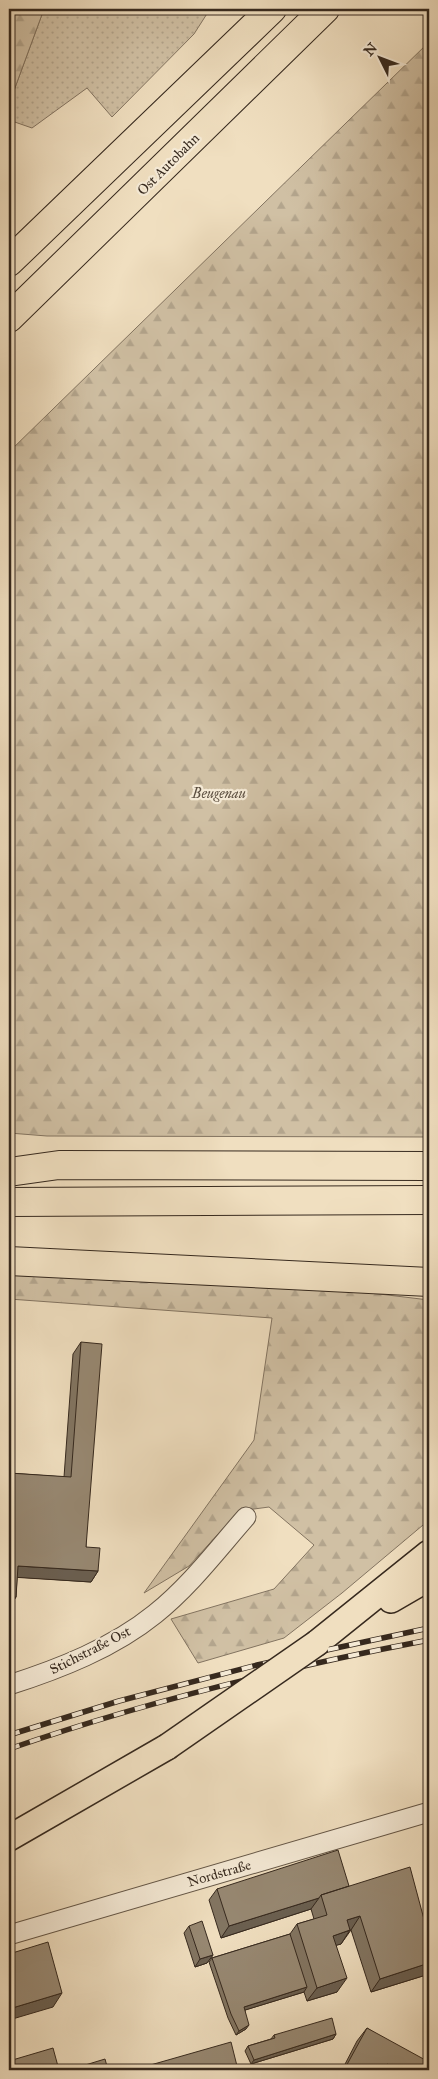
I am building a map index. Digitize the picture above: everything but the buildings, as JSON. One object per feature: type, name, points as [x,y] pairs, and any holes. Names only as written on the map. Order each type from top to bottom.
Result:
[{"type":"highway","points":[[9,262],[272,9]]},
{"type":"highway","name":"Ost Autobahn","points":[[9,318],[325,9]]},
{"type":"highway","points":[[9,1157],[59,1165]]},
{"type":"highway","points":[[9,1172],[59,1165],[429,1166]]},
{"type":"highway","points":[[9,1202],[429,1200]]},
{"type":"highway","points":[[9,1262],[429,1282]]},
{"type":"main road","points":[[9,1838],[167,1747],[317,1643],[429,1553]]},
{"type":"main road","points":[[317,1643],[429,1578]]},
{"type":"street","name":"Stichstraße Ost","points":[[9,1685],[53,1671],[110,1644],[155,1614],[197,1574],[246,1516]]},
{"type":"street","name":"Nordstraße","points":[[9,1935],[429,1812]]},
{"type":"green space","points":[[9,9],[44,9],[9,104]]},
{"type":"green space","points":[[44,9],[210,9],[194,34],[112,117],[87,88],[32,128],[9,120],[9,104]]},
{"type":"green space","name":"Beugenau","points":[[429,42],[429,1137],[47,1136],[9,1133],[9,452]]},
{"type":"green space","points":[[9,1275],[371,1293],[429,1300],[429,1520],[342,1593],[284,1638],[198,1663],[171,1619],[274,1589],[314,1545],[269,1507],[239,1511],[189,1566],[144,1593],[254,1440],[272,1318],[9,1299]]},
{"type":"railway","points":[[9,1735],[119,1701],[257,1665],[429,1628]]},
{"type":"railway","points":[[9,1749],[112,1716],[217,1687],[429,1640]]}]
